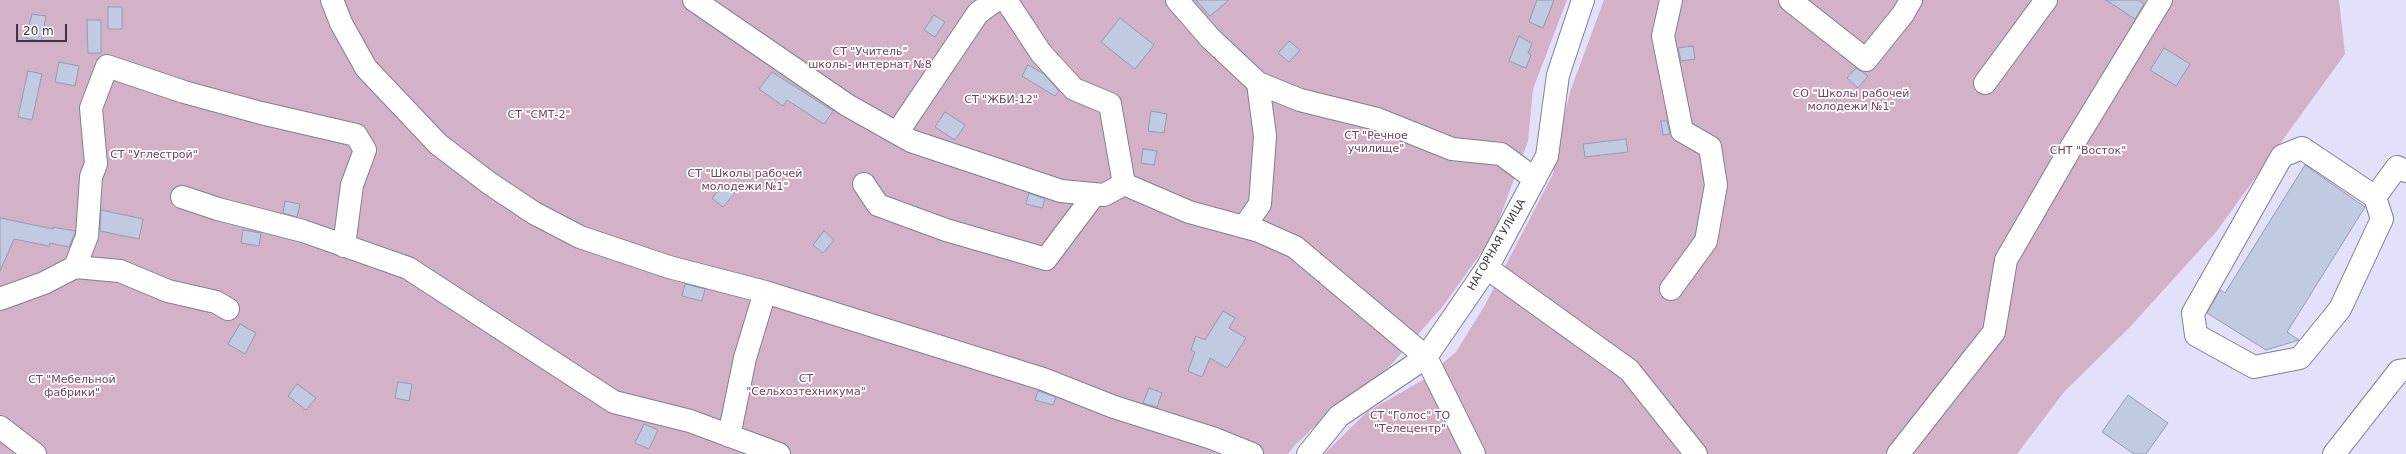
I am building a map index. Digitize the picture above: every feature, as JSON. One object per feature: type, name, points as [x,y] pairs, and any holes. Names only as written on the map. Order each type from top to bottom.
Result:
[{"type":"street","points":[[332,0],[341,23],[366,68],[438,144],[489,183],[534,213],[580,237],[669,267],[765,292],[1043,380],[1114,407],[1212,438],[1252,454]]},
{"type":"street","points":[[694,0],[848,105],[911,141],[1060,191],[1104,196],[1124,184]]},
{"type":"street","points":[[897,133],[978,13],[996,0]]},
{"type":"street","points":[[1006,0],[1040,53],[1074,89],[1110,104],[1124,184]]},
{"type":"street","points":[[1178,0],[1210,38],[1258,84],[1300,100],[1377,119],[1452,149],[1501,154],[1534,179]]},
{"type":"street","name":"НАГОРНАЯ УЛИЦА","points":[[1308,454],[1339,416],[1426,357],[1487,268],[1547,156],[1558,74],[1583,0]]},
{"type":"street","points":[[1671,0],[1663,36],[1682,131],[1710,147],[1716,185],[1706,241],[1671,289]]},
{"type":"street","points":[[1790,0],[1866,60],[1903,14],[1911,0]]},
{"type":"street","points":[[1985,83],[2046,0]]},
{"type":"street","points":[[1898,454],[1994,332],[2006,260],[2076,139],[2161,0]]},
{"type":"street","points":[[75,267],[87,236],[91,177],[96,164],[90,108],[108,66],[184,92],[356,135],[365,150],[352,185],[344,246]]},
{"type":"street","points":[[1244,227],[1260,204],[1266,136],[1258,84]]},
{"type":"street","points":[[2376,197],[2302,148],[2282,156],[2192,312],[2196,335],[2254,367],[2300,358],[2340,309],[2347,295],[2382,220],[2376,197],[2397,167],[2406,171]]},
{"type":"street","points":[[864,184],[878,206],[946,230],[1046,259],[1094,195]]},
{"type":"street","points":[[1124,184],[1189,212],[1259,231],[1295,247],[1426,357],[1474,454]]},
{"type":"street","points":[[182,198],[303,231],[408,268],[614,402],[690,421],[779,454]]},
{"type":"street","points":[[0,300],[44,283],[75,267],[120,271],[168,291],[216,302],[228,309]]},
{"type":"street","points":[[1487,268],[1629,370],[1696,454]]},
{"type":"street","points":[[729,436],[745,358],[765,292]]},
{"type":"street","points":[[2334,454],[2399,371],[2406,370]]},
{"type":"street","points":[[0,427],[35,454]]},
{"type":"green space","points":[[0,0],[1567,0],[1533,89],[1528,141],[1493,236],[1443,306],[1390,366],[1323,419],[1295,445],[1288,454],[0,454]]},
{"type":"green space","points":[[1604,0],[2339,0],[2345,54],[2216,232],[2130,327],[2064,392],[2017,454],[1324,454],[1367,412],[1423,380],[1456,352],[1485,305],[1553,174],[1555,155],[1570,92]]},
{"type":"building","points":[[1196,0],[1229,0],[1210,16]]},
{"type":"building","points":[[1537,0],[1554,0],[1543,28],[1529,22]]},
{"type":"building","points":[[2106,0],[2138,0],[2144,4],[2135,19]]},
{"type":"building","points":[[108,7],[122,7],[122,29],[108,29]]},
{"type":"building","points":[[32,14],[46,16],[41,41],[26,38]]},
{"type":"building","points":[[934,15],[945,22],[935,37],[924,30]]},
{"type":"building","points":[[1120,18],[1154,45],[1135,69],[1101,42]]},
{"type":"building","points":[[87,20],[101,20],[101,53],[88,53]]},
{"type":"building","points":[[1519,36],[1532,44],[1528,53],[1531,55],[1526,68],[1509,61]]},
{"type":"building","points":[[1289,41],[1300,50],[1289,62],[1278,53]]},
{"type":"building","points":[[1693,46],[1695,59],[1681,61],[1678,48]]},
{"type":"building","points":[[2164,48],[2190,64],[2176,86],[2150,70]]},
{"type":"building","points":[[59,62],[79,66],[75,86],[55,82]]},
{"type":"building","points":[[1028,65],[1044,74],[1059,91],[1055,96],[1022,76]]},
{"type":"building","points":[[1856,68],[1868,76],[1858,88],[1847,78]]},
{"type":"building","points":[[28,71],[42,74],[32,120],[18,117]]},
{"type":"building","points":[[772,72],[833,111],[824,124],[787,100],[783,106],[759,89]]},
{"type":"building","points":[[1151,111],[1167,114],[1164,133],[1148,131]]},
{"type":"building","points":[[945,112],[965,125],[955,140],[935,127]]},
{"type":"building","points":[[1661,121],[1667,121],[1670,134],[1663,135]]},
{"type":"building","points":[[1626,139],[1628,152],[1585,157],[1583,144]]},
{"type":"building","points":[[1143,149],[1157,151],[1154,165],[1141,163]]},
{"type":"building","points":[[2305,165],[2365,207],[2287,332],[2299,340],[2266,350],[2207,313],[2220,290],[2225,293]]},
{"type":"building","points":[[724,184],[735,193],[723,207],[712,198]]},
{"type":"building","points":[[1029,193],[1045,199],[1042,208],[1026,204]]},
{"type":"building","points":[[285,201],[300,204],[297,217],[283,213]]},
{"type":"building","points":[[101,210],[143,219],[139,239],[100,231]]},
{"type":"building","points":[[0,218],[53,229],[53,227],[75,231],[75,233],[69,247],[50,243],[49,246],[14,239],[0,271]]},
{"type":"building","points":[[243,230],[261,233],[259,246],[241,243]]},
{"type":"building","points":[[824,231],[834,240],[823,253],[813,245]]},
{"type":"building","points":[[685,284],[705,289],[702,301],[682,296]]},
{"type":"building","points":[[1223,311],[1235,318],[1229,328],[1246,338],[1227,368],[1210,358],[1202,377],[1188,371],[1195,352],[1191,350],[1196,336],[1205,340]]},
{"type":"building","points":[[240,324],[256,333],[245,354],[228,344]]},
{"type":"building","points":[[398,382],[412,384],[409,401],[395,398]]},
{"type":"building","points":[[297,384],[316,398],[306,410],[288,396]]},
{"type":"building","points":[[1149,388],[1162,393],[1157,407],[1143,403]]},
{"type":"building","points":[[1038,391],[1056,397],[1053,405],[1035,400]]},
{"type":"building","points":[[2128,395],[2168,423],[2146,454],[2134,454],[2102,432]]},
{"type":"building","points":[[644,424],[658,430],[649,449],[635,443]]},
{"type":"park label","name":"СТ \"Учитель\" школы- интернат №8","points":[[870,58]]},
{"type":"park label","name":"СТ \"ЖБИ-12\"","points":[[1001,100]]},
{"type":"park label","name":"СО \"Школы рабочей молодежи №1\"","points":[[1851,100]]},
{"type":"park label","name":"СТ \"СМТ-2\"","points":[[539,115]]},
{"type":"park label","name":"СТ \"Речное училище\"","points":[[1376,142]]},
{"type":"park label","name":"СНТ \"Восток\"","points":[[2088,151]]},
{"type":"park label","name":"СТ \"Углестрой\"","points":[[154,155]]},
{"type":"park label","name":"СТ \"Школы рабочей молодежи №1\"","points":[[745,180]]},
{"type":"park label","name":"СТ \"Сельхозтехникума\"","points":[[806,385]]},
{"type":"park label","name":"СТ \"Мебельной фабрики\"","points":[[72,386]]},
{"type":"park label","name":"СТ \"Голос\" ТО \"Телецентр\"","points":[[1410,422]]}]
